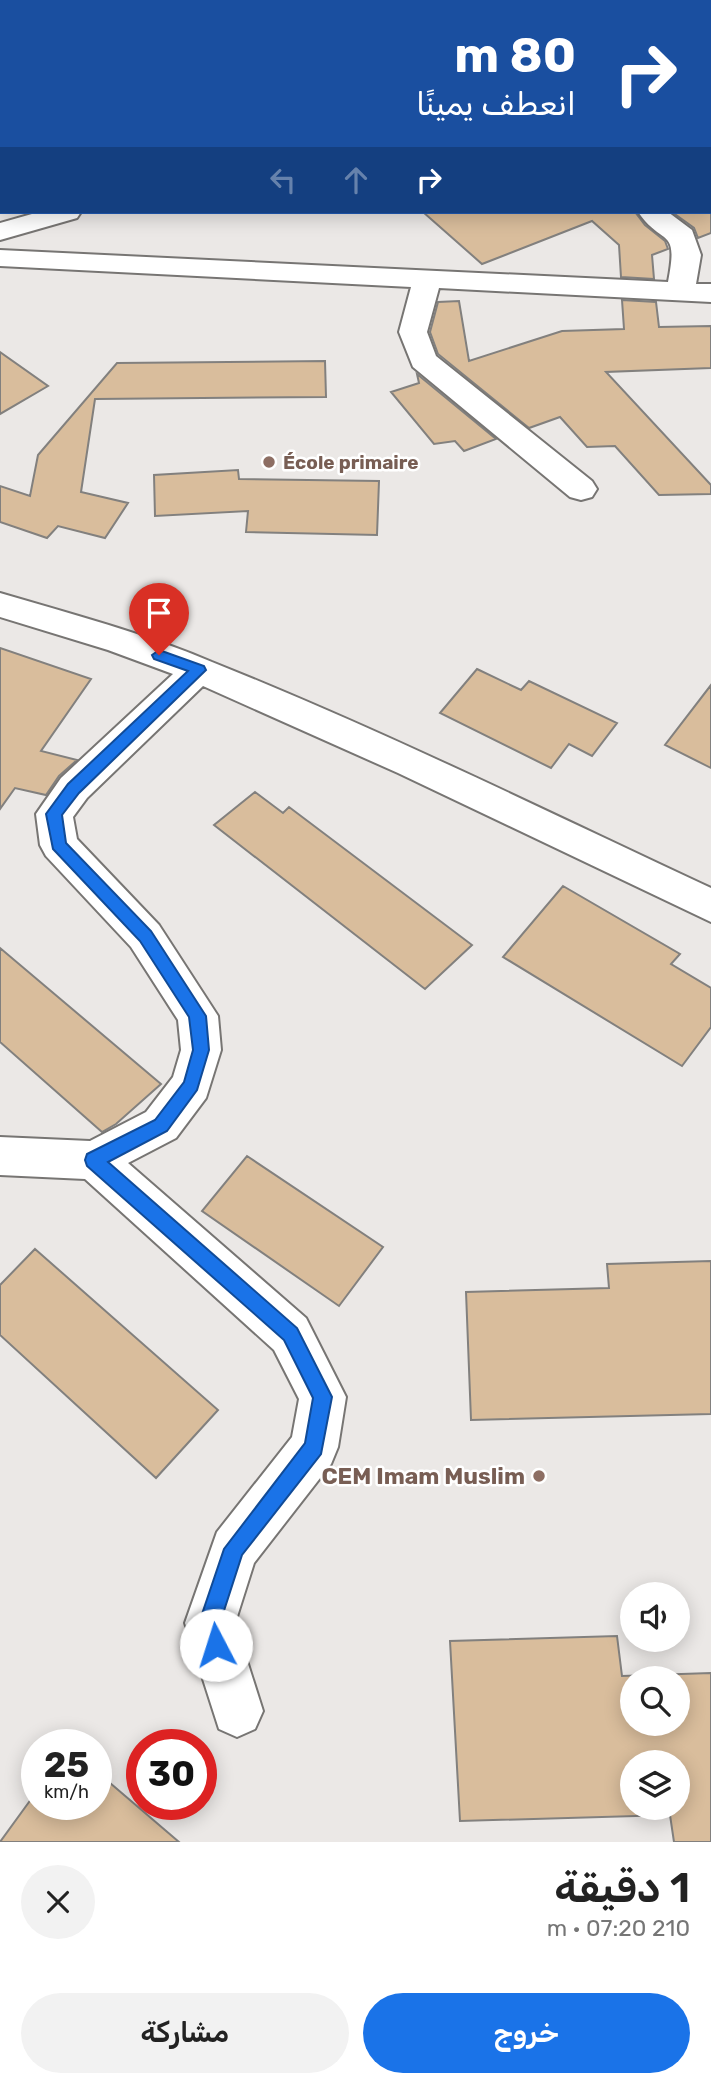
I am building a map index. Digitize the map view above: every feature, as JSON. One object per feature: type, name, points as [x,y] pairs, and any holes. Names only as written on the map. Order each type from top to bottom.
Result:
[{"type":"street","points":[[0,232],[60,214]]},
{"type":"street","points":[[654,214],[682,236],[687,255],[680,291]]},
{"type":"street","points":[[0,258],[711,293]]},
{"type":"street","points":[[428,277],[413,332],[423,360],[581,489]]},
{"type":"street","points":[[0,605],[120,641],[199,670],[411,763],[711,906]]},
{"type":"street","points":[[0,1156],[93,1160],[161,1125],[191,1085],[201,1050],[198,1016],[145,936],[59,845],[54,814],[74,789],[199,670]]},
{"type":"street","points":[[93,1160],[290,1334],[323,1397],[314,1447],[234,1549],[210,1623],[237,1711]]},
{"type":"building","points":[[425,214],[637,214],[645,225],[665,241],[668,249],[652,255],[654,279],[621,277],[619,245],[592,221],[482,264]]},
{"type":"building","points":[[675,214],[711,214],[711,233],[698,238],[694,228]]},
{"type":"building","points":[[622,300],[656,302],[659,327],[711,326],[711,368],[606,372],[711,485],[711,494],[659,495],[615,446],[587,447],[560,417],[529,428],[438,354],[430,332],[438,302],[459,301],[469,361],[562,331],[624,329]]},
{"type":"building","points":[[0,352],[48,386],[0,414]]},
{"type":"building","points":[[325,361],[326,397],[95,399],[81,492],[128,503],[105,538],[58,526],[47,538],[0,522],[0,486],[30,496],[38,455],[117,363]]},
{"type":"building","points":[[417,374],[496,439],[464,451],[455,441],[434,444],[391,392],[419,383]]},
{"type":"building","points":[[238,470],[239,479],[379,481],[377,535],[246,532],[248,511],[155,516],[154,475]]},
{"type":"building","points":[[0,648],[91,679],[41,751],[77,760],[59,776],[46,795],[15,788],[0,809]]},
{"type":"building","points":[[477,669],[521,690],[529,681],[617,723],[592,756],[569,744],[551,768],[440,713]]},
{"type":"building","points":[[711,685],[711,768],[665,745]]},
{"type":"building","points":[[255,792],[283,813],[289,807],[472,945],[425,989],[214,825]]},
{"type":"building","points":[[563,886],[680,954],[671,964],[711,988],[711,1027],[682,1066],[503,957]]},
{"type":"building","points":[[0,948],[161,1084],[116,1124],[102,1132],[0,1042]]},
{"type":"building","points":[[247,1156],[383,1247],[339,1306],[202,1211]]},
{"type":"building","points":[[35,1249],[218,1410],[156,1478],[0,1335],[0,1285]]},
{"type":"building","points":[[711,1261],[711,1414],[471,1420],[466,1292],[609,1288],[607,1264]]},
{"type":"building","points":[[617,1636],[621,1666],[620,1736],[690,1736],[690,1674],[711,1673],[711,1842],[674,1842],[671,1820],[690,1820],[690,1750],[620,1750],[620,1816],[460,1821],[450,1641]]},
{"type":"building","points":[[112,1785],[126,1797],[126,1820],[153,1820],[179,1842],[0,1842],[21,1813],[21,1820],[112,1820]]},
{"type":"place","name":"École primaire","points":[[269,462]]},
{"type":"place","name":"CEM Imam Muslim","points":[[539,1476]]},
{"type":"route","points":[[159,655],[199,670],[74,789],[54,814],[59,845],[145,936],[198,1016],[201,1050],[191,1085],[161,1125],[93,1160],[290,1334],[323,1397],[314,1447],[234,1549],[210,1623],[216,1645]]}]
